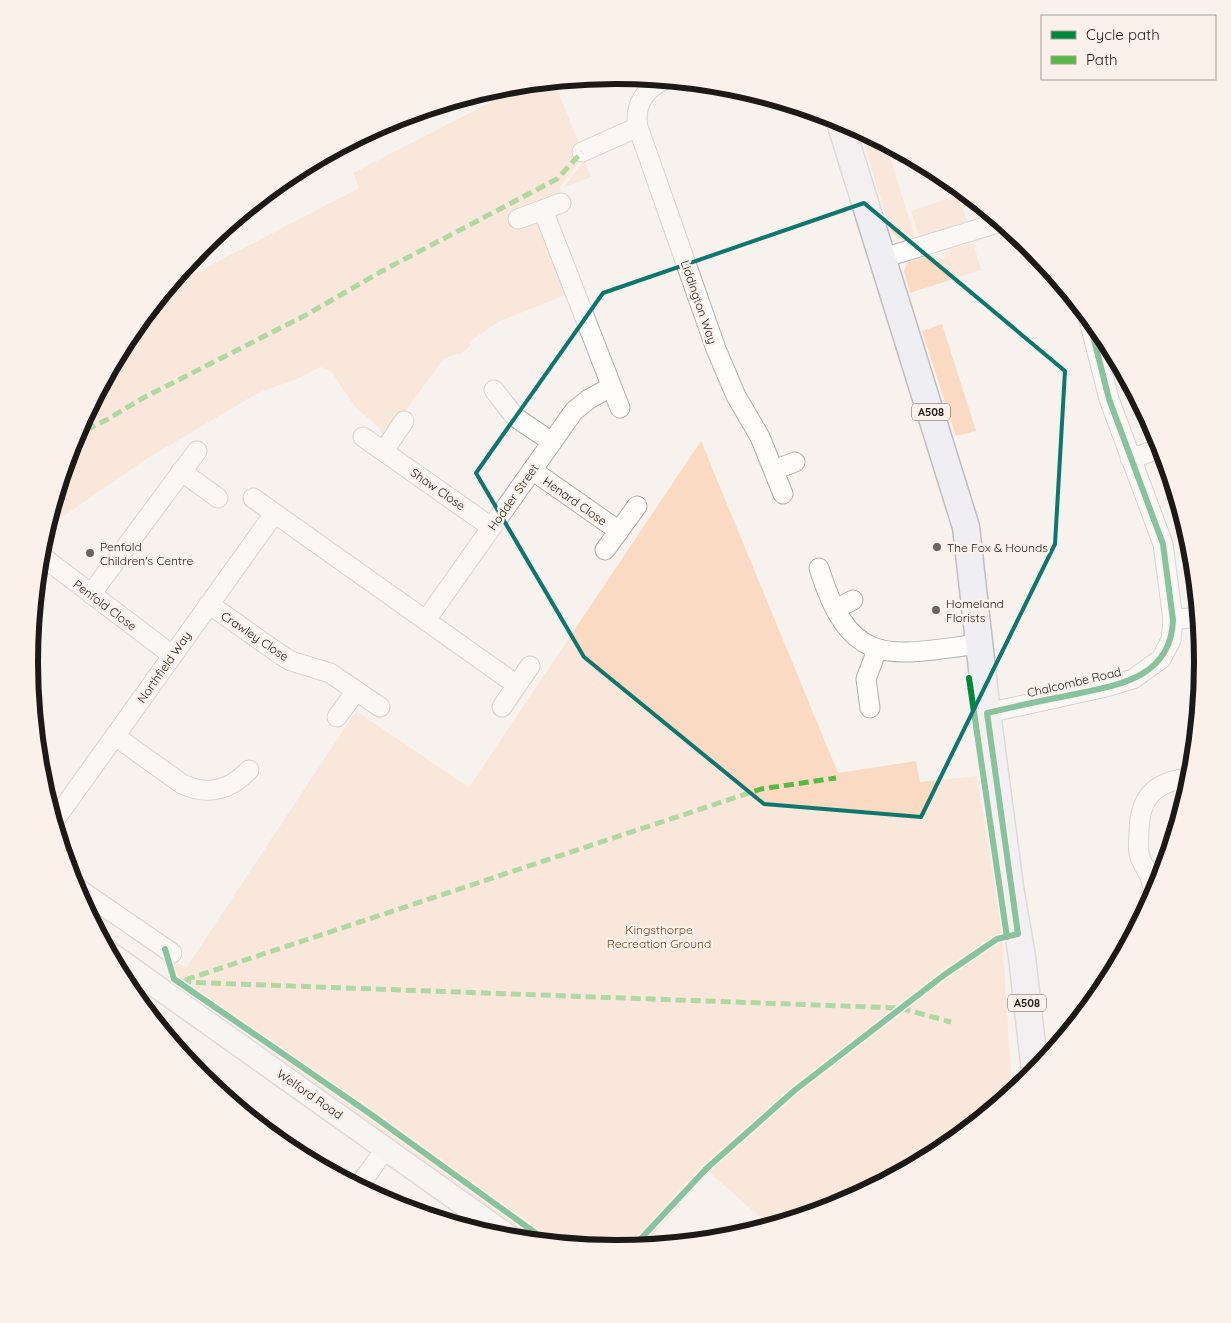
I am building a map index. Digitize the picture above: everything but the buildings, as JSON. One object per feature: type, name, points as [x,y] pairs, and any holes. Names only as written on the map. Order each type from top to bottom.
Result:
[{"type":"highway","name":"A508","points":[[842,130],[963,514],[1008,877],[1022,957],[1034,1060]]},
{"type":"main road","name":"Welford Road","points":[[122,962],[495,1226]]},
{"type":"street","name":"Liddington Way","points":[[654,85],[642,97],[638,110],[638,127],[716,349],[736,396],[756,428],[782,494]]},
{"type":"street","points":[[582,152],[638,127]]},
{"type":"street","points":[[518,219],[561,203]]},
{"type":"street","points":[[543,210],[620,408]]},
{"type":"street","points":[[883,258],[994,224]]},
{"type":"street","name":"Chalcombe Road","points":[[987,713],[1106,687],[1133,679],[1161,659],[1171,640],[1173,620],[1163,544],[1130,459],[1102,377],[1092,335]]},
{"type":"street","name":"Hodder Street","points":[[426,620],[552,442],[581,405],[612,387]]},
{"type":"street","points":[[494,390],[515,417],[552,442]]},
{"type":"street","points":[[384,451],[404,421]]},
{"type":"street","name":"Shaw Close","points":[[363,437],[491,527]]},
{"type":"street","points":[[91,594],[196,451]]},
{"type":"street","points":[[1130,459],[1154,451]]},
{"type":"street","points":[[774,470],[795,462]]},
{"type":"street","name":"Henard Close","points":[[532,470],[619,531]]},
{"type":"street","points":[[181,471],[218,498]]},
{"type":"street","points":[[253,498],[517,685]]},
{"type":"street","name":"Henard Close","points":[[606,550],[637,506]]},
{"type":"street","name":"Northfield Way","points":[[58,815],[274,514]]},
{"type":"street","name":"Penfold Close","points":[[47,560],[172,655]]},
{"type":"street","points":[[819,568],[836,609],[852,634],[869,647],[877,650],[910,652],[980,644]]},
{"type":"street","points":[[836,609],[853,600]]},
{"type":"street","name":"Crawley Close","points":[[209,604],[281,655],[291,661],[330,673],[380,707]]},
{"type":"street","points":[[1173,620],[1192,618]]},
{"type":"street","points":[[870,708],[866,679],[877,650]]},
{"type":"street","points":[[502,707],[530,666]]},
{"type":"street","points":[[337,717],[356,691]]},
{"type":"street","points":[[115,736],[204,800],[235,783],[249,770]]},
{"type":"street","points":[[1153,876],[1142,862],[1138,850],[1143,806],[1148,796],[1163,784],[1181,780]]},
{"type":"street","points":[[86,894],[172,953]]},
{"type":"street","points":[[362,1181],[386,1148]]},
{"type":"highlighted area","points":[[864,203],[1065,371],[1055,544],[921,817],[764,804],[584,657],[476,473],[603,293]]},
{"type":"green space","points":[[556,87],[584,156],[560,186],[562,198],[537,220],[544,231],[542,236],[551,257],[557,260],[566,295],[500,321],[469,342],[471,345],[460,355],[458,353],[444,359],[384,439],[380,428],[355,407],[331,371],[320,367],[299,378],[258,393],[146,459],[55,522],[81,440],[97,406],[135,340],[180,281],[359,188],[353,173],[506,95]]},
{"type":"green space","points":[[863,139],[889,153],[915,237],[899,239],[890,230]]},
{"type":"green space","points":[[585,159],[591,177],[564,187]]},
{"type":"green space","points":[[957,195],[967,221],[919,236],[911,211]]},
{"type":"green space","points":[[973,242],[981,270],[910,293],[904,271],[907,263],[934,254],[936,260],[946,257],[945,251]]},
{"type":"green space","points":[[942,324],[976,431],[956,436],[922,331]]},
{"type":"green space","name":"Kingsthorpe Recreation Ground","points":[[701,441],[838,773],[916,761],[920,782],[977,776],[1002,932],[1011,1082],[967,1120],[937,1142],[904,1162],[837,1196],[765,1220],[709,1172],[650,1238],[616,1240],[578,1238],[540,1235],[518,1231],[176,983],[178,980],[170,958],[186,968],[356,711],[469,787]]},
{"type":"marked path","points":[[85,431],[143,398],[306,315],[382,271],[557,179],[582,152]]},
{"type":"marked path","points":[[185,980],[761,789],[836,778]]},
{"type":"marked path","points":[[181,982],[900,1008],[951,1022]]},
{"type":"cycle path","points":[[641,1239],[707,1168],[795,1090],[944,975],[997,939],[1018,934],[987,713],[1120,684],[1150,668],[1162,656],[1170,640],[1173,620],[1163,544],[1109,399],[1093,336]]},
{"type":"cycle path","points":[[969,678],[1007,937]]},
{"type":"cycle path","points":[[165,949],[174,979],[369,1113],[538,1235]]},
{"type":"place","name":"The Fox & Hounds","points":[[937,547]]},
{"type":"place","name":"Penfold Children's Centre","points":[[90,553]]},
{"type":"place","name":"Homeland Florists","points":[[936,610]]}]
